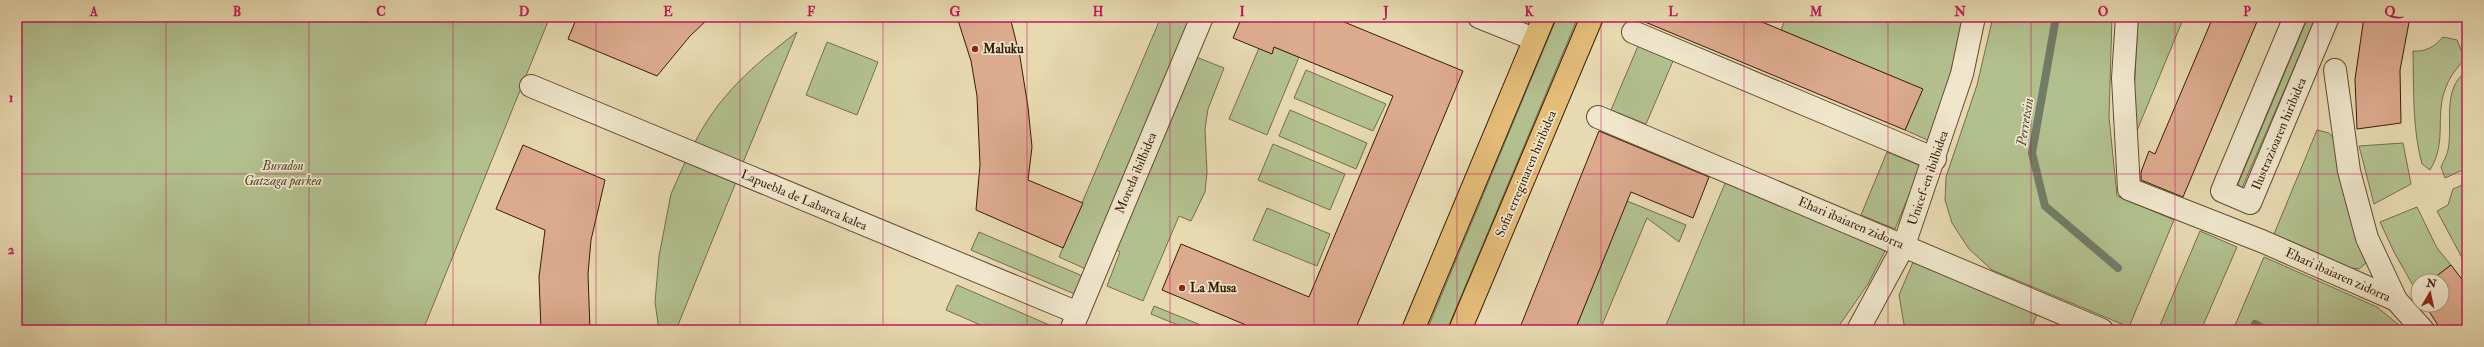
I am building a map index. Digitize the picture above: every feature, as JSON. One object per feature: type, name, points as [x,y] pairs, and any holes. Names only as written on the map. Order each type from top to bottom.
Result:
[{"type":"main road","points":[[1414,330],[1544,17]]},
{"type":"main road","name":"Sofia erreginaren hiribidea","points":[[1460,330],[1592,17]]},
{"type":"street","name":"Moreda ibilbidea","points":[[1074,322],[1202,17]]},
{"type":"street","points":[[1479,17],[1534,39]]},
{"type":"street","name":"Unicef-en ibilbidea","points":[[1858,330],[1904,245],[1935,159],[1962,74],[1974,17]]},
{"type":"street","name":"Ehari ibaiaren zidorra","points":[[2127,17],[2123,78],[2129,189],[2264,242],[2396,300],[2423,330]]},
{"type":"street","name":"Ilustrazioaren hiribidea","points":[[2295,17],[2222,191],[2250,203],[2328,17]]},
{"type":"street","points":[[1634,32],[1935,159]]},
{"type":"street","points":[[2334,70],[2349,171],[2367,238],[2396,300]]},
{"type":"street","name":"Lapuebla de Labarca kalea","points":[[531,86],[1074,322]]},
{"type":"street","name":"Ehari ibaiaren zidorra","points":[[1598,117],[1904,245],[2102,330]]},
{"type":"green space","name":"Buradon Gatzaga parkea","points":[[17,17],[526,17],[549,19],[423,330],[17,330]]},
{"type":"green space","points":[[1161,17],[1193,17],[1088,270],[1059,257]]},
{"type":"green space","points":[[1557,17],[1578,17],[1447,330],[1427,330]]},
{"type":"green space","points":[[1786,17],[1966,17],[1932,142],[1905,130],[1922,89],[1781,30]]},
{"type":"green space","points":[[1993,17],[2112,17],[2109,117],[2117,196],[2174,220],[2129,327],[1992,270],[1969,249],[1952,223],[1945,200],[1946,177],[1977,85]]},
{"type":"green space","points":[[2138,17],[2184,17],[2136,133],[2134,96]]},
{"type":"green space","points":[[2308,17],[2316,17],[2242,188],[2238,184]]},
{"type":"green space","points":[[797,32],[742,165],[693,146],[703,128],[725,96],[751,70]]},
{"type":"green space","points":[[2443,37],[2457,40],[2465,59],[2446,87],[2441,108],[2440,138],[2435,159],[2430,170],[2422,164],[2415,122],[2413,51],[2422,51],[2430,48]]},
{"type":"green space","points":[[827,42],[878,62],[857,115],[806,95]]},
{"type":"green space","points":[[1638,46],[1673,61],[1646,124],[1611,110]]},
{"type":"green space","points":[[1274,47],[1299,57],[1267,135],[1229,119],[1259,48],[1271,53]]},
{"type":"green space","points":[[1196,57],[1224,68],[1208,109],[1205,129],[1207,172],[1205,192],[1191,221],[1179,216],[1143,301],[1107,286],[1120,252],[1113,248]]},
{"type":"green space","points":[[1306,70],[1386,104],[1373,131],[1294,98]]},
{"type":"green space","points":[[2465,73],[2467,168],[2445,178],[2441,167],[2448,150],[2451,98],[2453,88]]},
{"type":"green space","points":[[1290,110],[1367,143],[1356,169],[1279,136]]},
{"type":"green space","points":[[2317,130],[2329,133],[2335,140],[2366,255],[2366,263],[2359,269],[2351,268],[2274,234]]},
{"type":"green space","points":[[2403,143],[2411,184],[2374,204],[2359,146]]},
{"type":"green space","points":[[1273,144],[1345,174],[1330,210],[1258,180]]},
{"type":"green space","points":[[1887,152],[1921,166],[1895,229],[1861,215]]},
{"type":"green space","points":[[686,160],[736,182],[676,330],[659,330],[655,302],[659,256],[671,194]]},
{"type":"green space","points":[[1726,181],[1886,249],[1868,284],[1836,330],[1664,330]]},
{"type":"green space","points":[[2467,183],[2467,267],[2437,211],[2448,205],[2453,189]]},
{"type":"green space","points":[[1627,201],[1686,225],[1679,242],[1647,218],[1600,330],[1575,330]]},
{"type":"green space","points":[[2417,207],[2437,248],[2451,265],[2440,273],[2410,273],[2410,280],[2394,252],[2380,222]]},
{"type":"green space","points":[[1267,208],[1330,234],[1317,266],[1253,240]]},
{"type":"green space","points":[[2200,231],[2237,247],[2201,330],[2158,330]]},
{"type":"green space","points":[[979,232],[1085,277],[1077,295],[971,250]]},
{"type":"green space","points":[[2264,257],[2377,307],[2405,330],[2233,330]]},
{"type":"green space","points":[[1913,262],[2037,314],[2031,330],[1905,330],[1899,295]]},
{"type":"green space","points":[[957,285],[1061,330],[992,330],[946,310]]},
{"type":"green space","points":[[1154,306],[1213,330],[1190,330],[1151,314]]},
{"type":"building","points":[[577,17],[710,17],[690,36],[657,76],[568,39]]},
{"type":"building","points":[[957,17],[1010,17],[1020,57],[1028,107],[1032,147],[1028,180],[1083,203],[1063,248],[976,210],[980,165],[977,96],[971,61]]},
{"type":"building","points":[[1242,17],[1332,17],[1463,71],[1355,330],[1258,330],[1162,290],[1181,244],[1309,297],[1393,96],[1274,47],[1272,54],[1233,38]]},
{"type":"building","points":[[1633,17],[1750,17],[1923,89],[1905,130]]},
{"type":"building","points":[[2213,17],[2259,17],[2183,197],[2141,180],[2141,172],[2149,151],[2155,154]]},
{"type":"building","points":[[2364,17],[2410,17],[2400,70],[2401,123],[2357,129],[2355,79]]},
{"type":"building","points":[[1599,131],[1709,177],[1693,218],[1631,192],[1575,330],[1519,330]]},
{"type":"building","points":[[523,145],[605,180],[591,240],[588,274],[590,330],[541,330],[539,277],[545,230],[496,209]]},
{"type":"building","points":[[2451,265],[2467,286],[2467,330],[2441,330],[2430,313],[2450,313],[2450,273],[2440,273]]},
{"type":"waterway","name":"Perretxin","points":[[2056,17],[2032,153],[2045,206],[2118,268]]},
{"type":"waterway","name":"Perretxin","points":[[2255,324],[2265,330]]},
{"type":"place","name":"Maluku","points":[[975,49]]},
{"type":"place","name":"La Musa","points":[[1182,288]]}]
